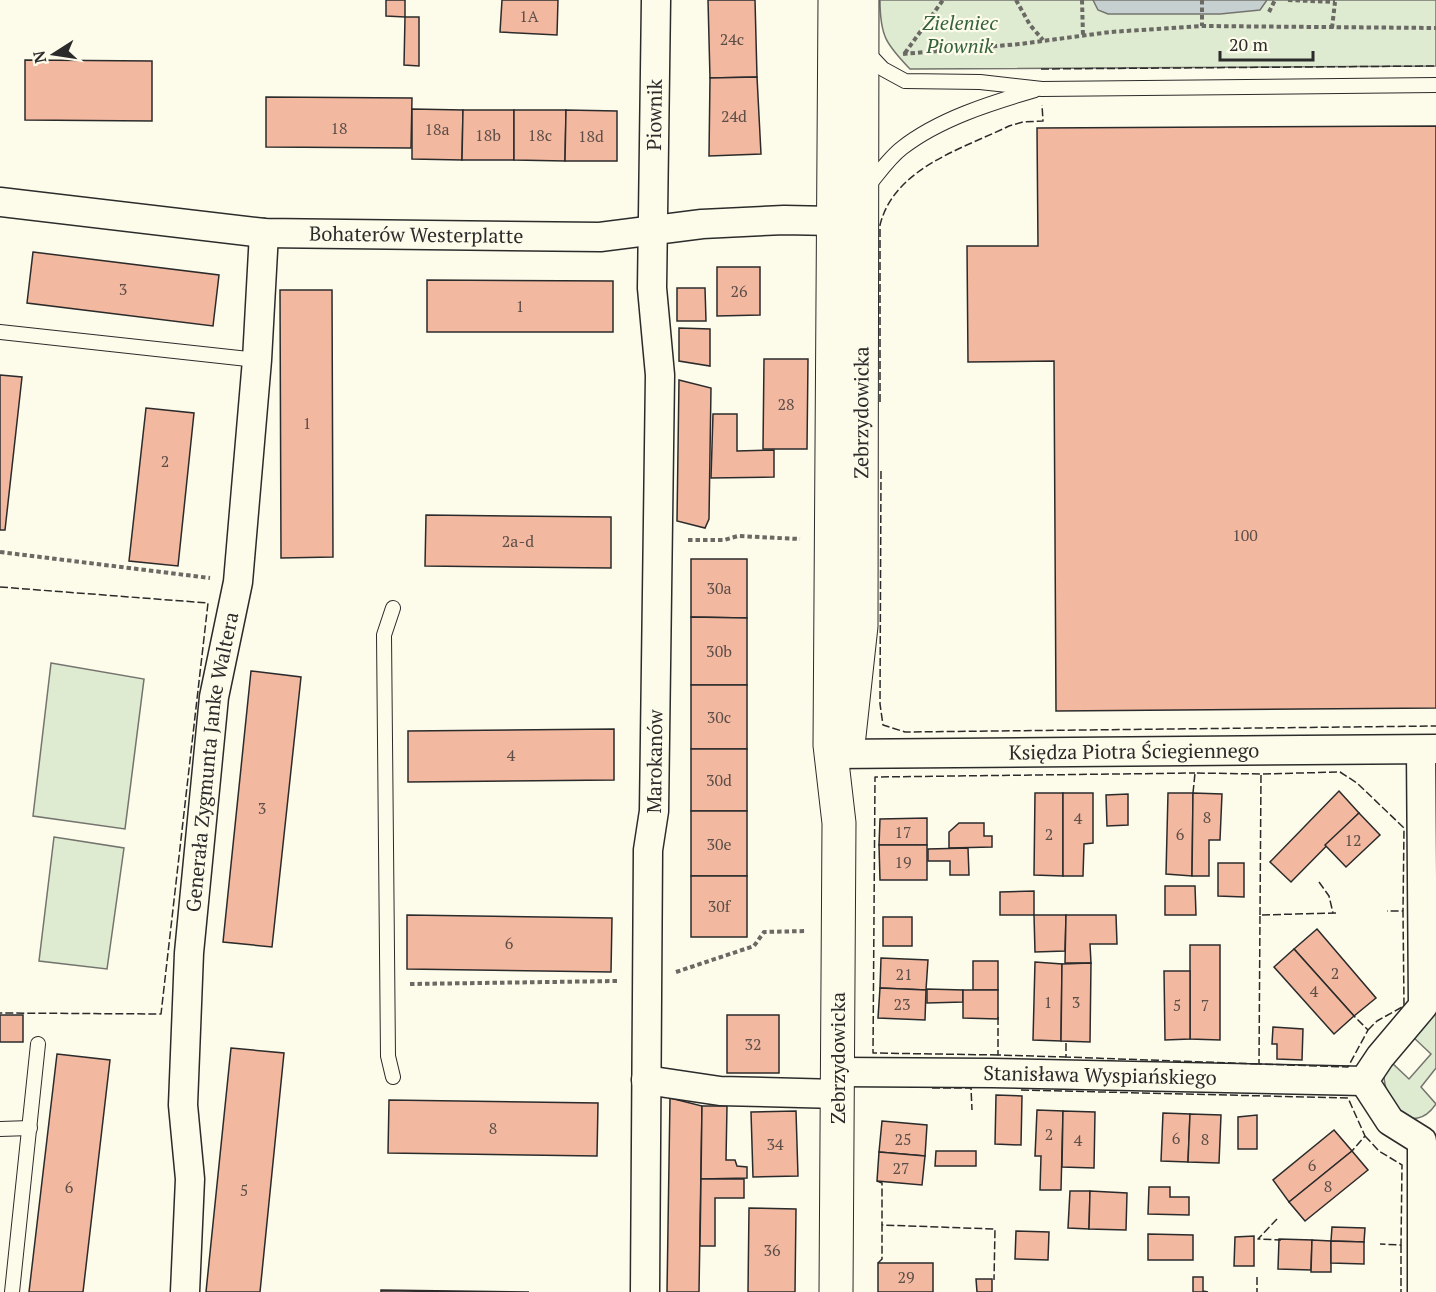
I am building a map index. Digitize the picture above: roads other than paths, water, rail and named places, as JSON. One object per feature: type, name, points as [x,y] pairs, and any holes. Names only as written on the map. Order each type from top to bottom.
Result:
[{"type":"street","name":"Piownik","points":[[654,230],[656,0]]},
{"type":"street","name":"Zebrzydowicka","points":[[834,0],[834,221],[856,437]]},
{"type":"street","name":"Zebrzydowicka","points":[[836,1292],[839,754],[861,626],[856,437],[862,0]]},
{"type":"street","name":"Bohaterów Westerplatte","points":[[0,202],[264,233],[600,237],[702,224],[834,221]]},
{"type":"street","name":"Marokanów","points":[[645,1292],[648,850],[654,811],[660,375],[652,288],[654,230]]},
{"type":"street","name":"Generała Zygmunta Janke Waltera","points":[[185,1292],[190,1179],[183,1105],[189,953],[214,697],[238,582],[257,360],[264,233]]},
{"type":"street","name":"Księdza Piotra Ściegiennego","points":[[839,754],[1429,750]]},
{"type":"street","points":[[1422,1292],[1429,1133],[1390,1121],[1380,1110],[1364,1082],[1380,1057],[1423,1006],[1429,750]]},
{"type":"street","name":"Stanisława Wyspiańskiego","points":[[646,1080],[720,1090],[1003,1073],[1364,1082]]},
{"type":"lane","points":[[862,48],[883,69],[905,81],[980,82],[1042,88],[1436,85]]},
{"type":"lane","points":[[861,195],[892,157],[912,141],[994,103],[1042,88]]},
{"type":"lane","points":[[0,332],[257,360]]},
{"type":"lane","points":[[393,608],[384,634],[388,1056],[393,1077]]},
{"type":"lane","points":[[12,1292],[38,1044]]},
{"type":"lane","points":[[0,1129],[30,1128]]},
{"type":"park label","name":"Zieleniec Piownik","points":[[960,34]]}]
